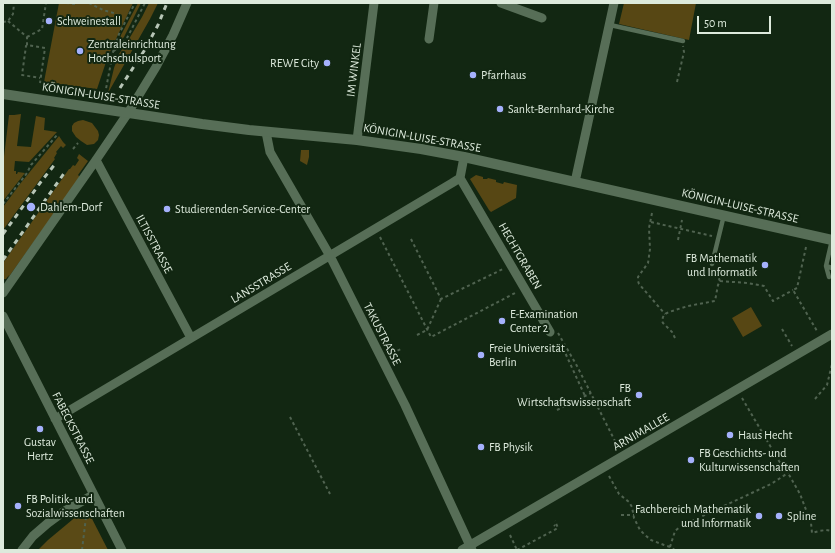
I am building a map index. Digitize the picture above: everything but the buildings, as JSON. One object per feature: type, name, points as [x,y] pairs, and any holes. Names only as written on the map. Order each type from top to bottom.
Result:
[{"type":"main road","name":"KÖNIGIN-LUISE-STRASSE","points":[[3,94],[202,124],[266,132],[357,140],[421,149],[464,157],[832,240]]},
{"type":"street","points":[[3,293],[128,113],[156,67],[173,35],[187,3]]},
{"type":"street","name":"IM WINKEL","points":[[357,140],[374,3]]},
{"type":"street","points":[[429,39],[434,3]]},
{"type":"street","points":[[502,3],[519,6],[542,18]]},
{"type":"street","points":[[575,182],[614,3]]},
{"type":"street","name":"TAKUSTRASSE","points":[[266,132],[270,152],[330,256],[405,405],[468,549]]},
{"type":"street","points":[[460,178],[464,157]]},
{"type":"street","name":"ILTISSTRASSE","points":[[96,160],[191,338]]},
{"type":"street","name":"LANSSTRASSE","points":[[55,418],[460,178]]},
{"type":"street","name":"HECHTGRABEN","points":[[460,178],[550,332]]},
{"type":"street","name":"FABECKSTRASSE","points":[[3,316],[122,550]]},
{"type":"street","name":"ARNIMALLEE","points":[[468,549],[832,334]]},
{"type":"street","points":[[22,550],[33,536],[48,523],[63,512],[93,495]]},
{"type":"lane","points":[[610,25],[683,41]]},
{"type":"lane","points":[[712,264],[724,215]]},
{"type":"lane","points":[[829,277],[826,266],[832,240]]},
{"type":"lane","points":[[826,266],[832,268]]},
{"type":"path","points":[[3,22],[8,21],[13,14],[14,3]]},
{"type":"path","points":[[28,37],[42,29],[46,3]]},
{"type":"path","points":[[66,3],[77,3]]},
{"type":"path","points":[[89,3],[103,10],[117,14]]},
{"type":"path","points":[[105,94],[113,52],[119,34],[134,3]]},
{"type":"path","points":[[113,52],[127,38],[145,3]]},
{"type":"path","points":[[8,21],[28,37]]},
{"type":"path","points":[[28,37],[22,75],[40,78]]},
{"type":"path","points":[[677,82],[684,52],[683,41]]},
{"type":"path","points":[[27,45],[45,48],[40,83]]},
{"type":"path","points":[[3,204],[27,173],[31,165],[58,134]]},
{"type":"path","points":[[73,149],[78,142]]},
{"type":"path","points":[[652,213],[649,228],[650,249],[648,263],[638,276],[638,281],[665,314]]},
{"type":"path","points":[[678,240],[682,220]]},
{"type":"path","points":[[651,222],[718,237]]},
{"type":"path","points":[[380,236],[430,337],[524,288]]},
{"type":"path","points":[[411,239],[441,300]]},
{"type":"path","points":[[720,280],[764,286],[773,301],[796,288],[806,247]]},
{"type":"path","points":[[675,338],[672,332],[662,321],[663,316],[688,306],[715,301],[720,280],[712,264]]},
{"type":"path","points":[[418,334],[427,330],[441,300],[511,265]]},
{"type":"path","points":[[793,290],[817,331]]},
{"type":"path","points":[[782,329],[792,346]]},
{"type":"path","points":[[550,332],[559,333],[618,447]]},
{"type":"path","points":[[565,345],[562,346],[585,396]]},
{"type":"path","points":[[392,353],[401,349]]},
{"type":"path","points":[[815,399],[827,384],[832,364]]},
{"type":"path","points":[[557,410],[590,393]]},
{"type":"path","points":[[742,398],[800,494],[812,533],[826,530],[832,531]]},
{"type":"path","points":[[290,416],[330,494]]},
{"type":"path","points":[[670,547],[675,532],[681,526],[771,484],[788,473]]},
{"type":"path","points":[[609,476],[619,494],[630,502],[640,530],[650,540],[675,550]]},
{"type":"path","points":[[82,550],[86,513]]},
{"type":"path","points":[[621,515],[634,515]]},
{"type":"path","points":[[510,535],[517,550],[558,528],[555,520]]},
{"type":"shaded area","name":"Zentraleinrichtung Hochschulsport","points":[[59,3],[133,3],[108,56],[97,89],[44,82]]},
{"type":"shaded area","points":[[138,3],[141,3],[124,37],[119,43],[121,35]]},
{"type":"shaded area","points":[[149,3],[158,3],[108,93],[119,54]]},
{"type":"shaded area","points":[[624,3],[696,3],[689,40],[619,24]]},
{"type":"shaded area","points":[[21,114],[17,146],[31,147],[36,116],[45,118],[44,130],[57,132],[29,162],[15,161],[14,171],[16,171],[16,174],[18,172],[25,173],[3,201],[3,165],[9,115]]},
{"type":"shaded area","points":[[83,120],[92,123],[98,131],[98,140],[94,144],[87,145],[76,137],[72,131],[72,126],[74,123]]},
{"type":"shaded area","points":[[59,136],[66,145],[63,148],[61,146],[56,152],[55,159],[3,230],[3,207]]},
{"type":"shaded area","points":[[301,150],[309,150],[307,165],[300,161]]},
{"type":"shaded area","points":[[79,154],[88,161],[78,175],[80,177],[8,278],[9,275],[6,279],[3,279],[3,263],[69,169],[73,165],[75,166],[79,160],[77,158]]},
{"type":"shaded area","points":[[476,175],[483,177],[483,179],[488,178],[496,180],[496,182],[503,184],[504,182],[517,185],[516,198],[491,212],[470,179]]},
{"type":"shaded area","points":[[751,307],[762,326],[743,337],[732,318]]},
{"type":"shaded area","points":[[84,510],[88,511],[108,550],[38,550],[48,540]]},
{"type":"railway","points":[[120,88],[144,51],[158,25],[167,3]]},
{"type":"railway","points":[[3,234],[56,163]]},
{"type":"railway","points":[[3,260],[65,172]]},
{"type":"place","name":"Schweinestall","points":[[49,21]]},
{"type":"place","name":"Zentraleinrichtung Hochschulsport","points":[[80,51]]},
{"type":"place","name":"REWE City","points":[[327,63]]},
{"type":"place","name":"Pfarrhaus","points":[[473,75]]},
{"type":"place","name":"Sankt-Bernhard-Kirche","points":[[500,109]]},
{"type":"place","name":"Dahlem-Dorf","points":[[31,207]]},
{"type":"place","name":"Studierenden-Service-Center","points":[[167,209]]},
{"type":"place","name":"FB Mathematik und Informatik","points":[[765,265]]},
{"type":"place","name":"E-Examination Center 2","points":[[502,321]]},
{"type":"place","name":"Freie Universität Berlin","points":[[481,355]]},
{"type":"place","name":"FB Wirtschaftswissenschaft","points":[[639,395]]},
{"type":"place","name":"Gustav Hertz","points":[[40,429]]},
{"type":"place","name":"Haus Hecht","points":[[730,435]]},
{"type":"place","name":"FB Physik","points":[[481,447]]},
{"type":"place","name":"FB Geschichts- und Kulturwissenschaften","points":[[691,460]]},
{"type":"place","name":"FB Politik- und Sozialwissenschaften","points":[[18,506]]},
{"type":"place","name":"Fachbereich Mathematik und Informatik","points":[[759,516]]},
{"type":"place","name":"Spline","points":[[779,516]]}]
